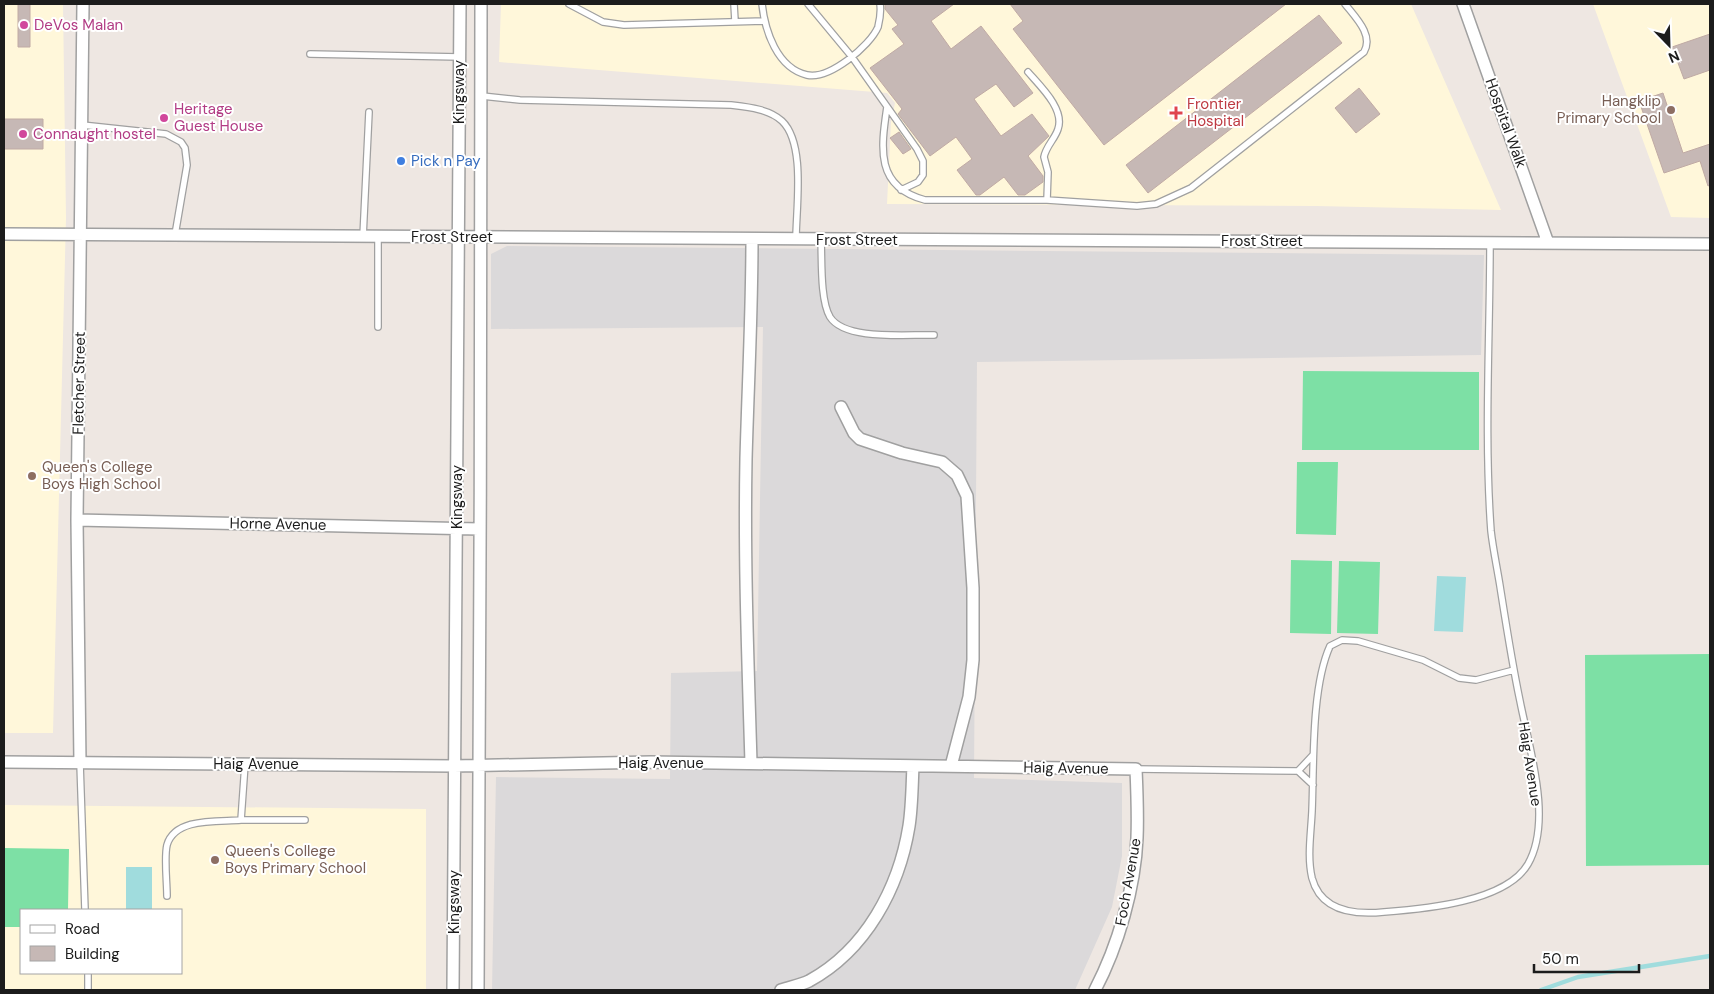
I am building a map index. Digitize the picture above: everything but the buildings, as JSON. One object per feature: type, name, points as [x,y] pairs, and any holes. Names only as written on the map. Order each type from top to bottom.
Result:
[{"type":"street","name":"Fletcher Street","points":[[80,763],[77,520],[83,4]]},
{"type":"street","name":"Kingsway","points":[[454,990],[460,4]]},
{"type":"street","name":"Kingsway","points":[[478,990],[482,4]]},
{"type":"street","name":"Hospital Walk","points":[[1463,4],[1548,243]]},
{"type":"street","name":"Frost Street","points":[[4,234],[482,236],[821,240],[1490,241],[1710,244]]},
{"type":"street","points":[[751,763],[746,594],[746,460],[752,335],[752,239]]},
{"type":"street","points":[[841,406],[854,433],[860,439],[942,462],[956,474],[967,496],[973,588],[973,660],[969,697],[951,766]]},
{"type":"street","name":"Horne Avenue","points":[[77,520],[479,528]]},
{"type":"street","name":"Haig Avenue","points":[[4,762],[454,766],[651,762],[1136,768]]},
{"type":"street","points":[[780,990],[811,986],[845,956],[886,902],[898,871],[909,826],[913,766]]},
{"type":"street","name":"Foch Avenue","points":[[1096,990],[1122,921],[1130,881],[1137,840],[1136,768]]},
{"type":"lane","points":[[569,4],[603,22],[624,25],[765,21]]},
{"type":"lane","points":[[734,4],[735,21]]},
{"type":"lane","points":[[762,4],[772,44],[795,70],[815,75],[827,72],[852,57],[868,43],[878,27],[880,4]]},
{"type":"lane","points":[[808,4],[852,57],[917,149],[924,168],[924,175],[918,182],[901,190]]},
{"type":"lane","points":[[887,106],[882,154],[888,174],[901,190],[925,200],[1047,200],[1137,206],[1156,204],[1191,188],[1364,52],[1368,46],[1368,37],[1345,4]]},
{"type":"lane","points":[[310,54],[460,57]]},
{"type":"lane","points":[[1028,72],[1056,107],[1060,121],[1059,128],[1044,157],[1048,172],[1047,200]]},
{"type":"lane","points":[[482,96],[520,100],[731,105],[748,107],[772,115],[787,127],[796,147],[796,239]]},
{"type":"lane","points":[[363,237],[368,112]]},
{"type":"lane","points":[[82,125],[166,134],[181,142],[185,148],[187,164],[175,236]]},
{"type":"lane","points":[[378,237],[378,327]]},
{"type":"lane","points":[[821,240],[824,299],[830,317],[844,329],[862,333],[934,335]]},
{"type":"lane","name":"Haig Avenue","points":[[1490,241],[1489,464],[1491,533],[1514,670],[1536,780],[1538,839],[1527,866],[1510,883],[1488,894],[1455,902],[1384,913],[1355,913],[1338,909],[1326,902],[1312,878],[1312,785],[1313,755],[1322,670],[1327,652],[1334,642],[1346,639],[1358,641],[1423,660],[1459,678],[1476,680],[1514,670]]},
{"type":"lane","points":[[1312,785],[1298,771],[1313,755]]},
{"type":"lane","points":[[80,763],[86,909]]},
{"type":"lane","points":[[241,820],[245,764]]},
{"type":"lane","name":"Haig Avenue","points":[[1136,768],[1298,771]]},
{"type":"lane","points":[[167,896],[167,845],[178,831],[185,826],[241,820],[305,820]]},
{"type":"lane","points":[[88,974],[88,990]]},
{"type":"shaded area","name":"Queen's College Boys High School","points":[[4,4],[63,4],[66,218],[53,733],[4,733]]},
{"type":"shaded area","name":"Frontier Hospital","points":[[501,4],[1411,4],[1501,210],[1316,206],[887,204],[891,122],[895,103],[887,93],[499,62]]},
{"type":"shaded area","name":"Hangklip Primary School","points":[[1593,4],[1710,4],[1710,218],[1671,217]]},
{"type":"shaded area","points":[[507,246],[1484,255],[1481,355],[977,362],[974,778],[1122,783],[1122,856],[1112,907],[1075,990],[492,990],[496,777],[670,779],[671,673],[757,671],[763,327],[491,329],[491,254]]},
{"type":"shaded area","name":"Queen's College Boys Primary School","points":[[4,805],[426,809],[426,990],[4,990]]},
{"type":"green space","points":[[1303,371],[1479,372],[1479,450],[1302,450]]},
{"type":"green space","points":[[1297,462],[1338,462],[1336,535],[1296,534]]},
{"type":"green space","points":[[1291,560],[1332,561],[1331,634],[1290,633]]},
{"type":"green space","points":[[1339,561],[1380,562],[1378,634],[1337,633]]},
{"type":"green space","points":[[1710,654],[1710,865],[1586,866],[1585,655]]},
{"type":"green space","points":[[4,848],[69,849],[68,909],[20,909],[20,927],[4,927]]},
{"type":"water","points":[[1437,576],[1466,577],[1463,632],[1434,631]]},
{"type":"water","points":[[126,867],[152,867],[152,909],[126,909]]},
{"type":"waterway","points":[[1541,990],[1578,977],[1710,956]]},
{"type":"place","name":"DeVos Malan","points":[[24,25]]},
{"type":"place","name":"Hangklip Primary School","points":[[1671,110]]},
{"type":"place","name":"Frontier Hospital","points":[[1176,113]]},
{"type":"place","name":"Heritage Guest House","points":[[164,118]]},
{"type":"place","name":"Connaught hostel","points":[[23,134]]},
{"type":"place","name":"Pick n Pay","points":[[401,161]]},
{"type":"place","name":"Queen's College Boys High School","points":[[32,476]]},
{"type":"place","name":"Queen's College Boys Primary School","points":[[215,860]]}]
